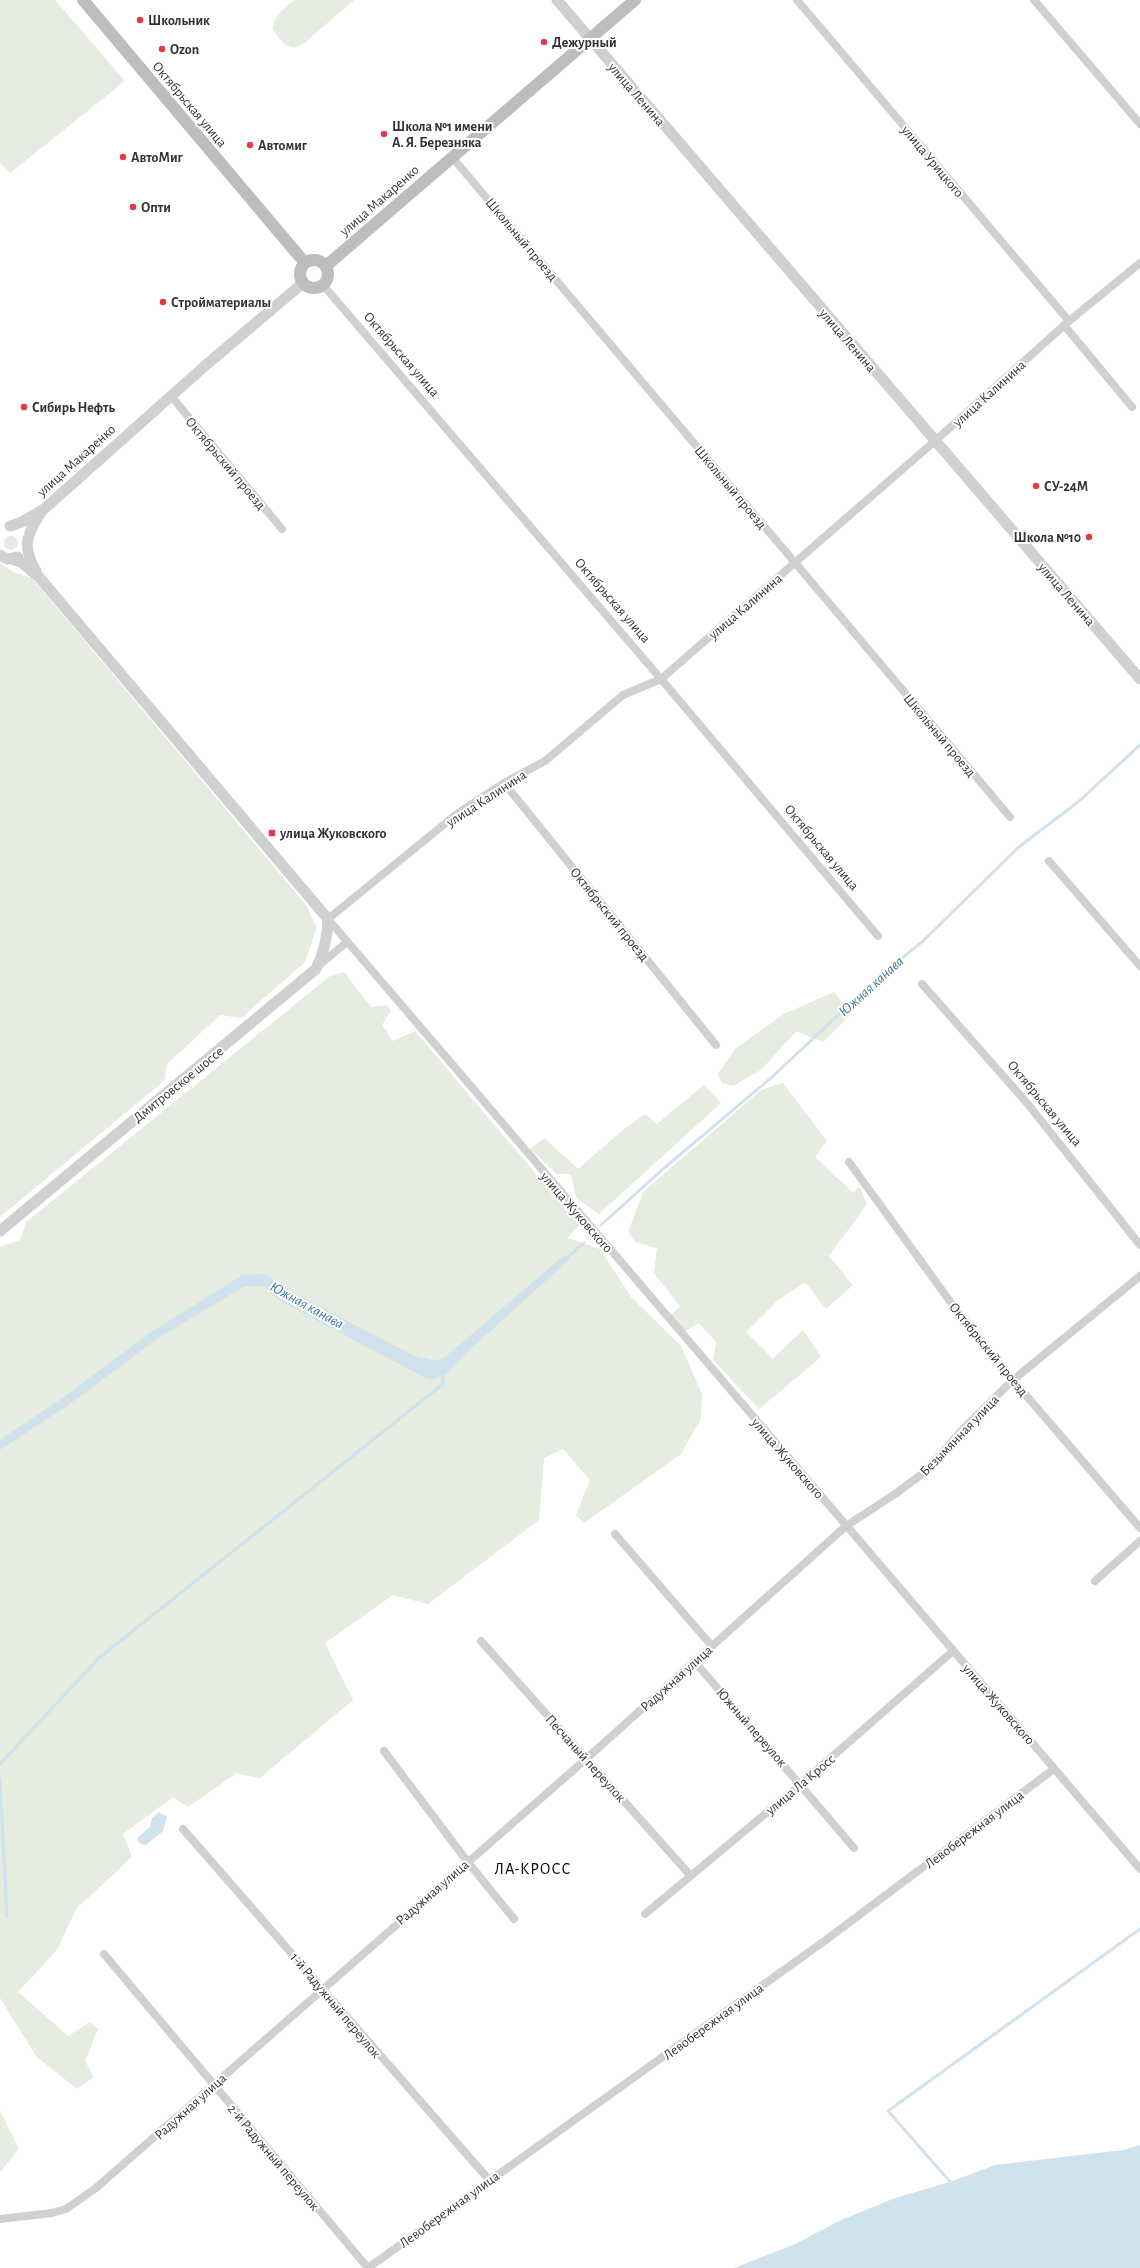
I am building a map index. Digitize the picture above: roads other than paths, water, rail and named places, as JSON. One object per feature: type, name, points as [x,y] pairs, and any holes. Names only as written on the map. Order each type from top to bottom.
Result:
[{"type":"main road","name":"Октябрьская улица","points":[[83,0],[305,263]]},
{"type":"main road","name":"улица Макаренко","points":[[326,266],[635,0]]},
{"type":"main road","points":[[316,260],[326,266],[328,276],[323,285],[313,288],[303,283],[300,273],[305,263],[316,260]]},
{"type":"street","name":"улица Ленина","points":[[557,0],[1140,679]]},
{"type":"street","name":"улица Урицкого","points":[[797,0],[1066,323],[1132,407]]},
{"type":"street","points":[[1034,0],[1140,124]]},
{"type":"street","name":"Школьный проезд","points":[[452,157],[1010,817]]},
{"type":"street","name":"улица Калинина","points":[[328,919],[458,812],[504,783],[544,761],[623,695],[661,679],[935,441],[1066,323],[1140,262]]},
{"type":"street","name":"улица Макаренко","points":[[5,528],[22,522],[44,509],[171,396],[303,283]]},
{"type":"street","name":"Октябрьская улица","points":[[323,285],[661,679],[878,936]]},
{"type":"street","name":"Октябрьский проезд","points":[[171,396],[282,529]]},
{"type":"street","points":[[12,559],[21,555],[44,509]]},
{"type":"street","points":[[5,528],[23,532],[32,566],[39,577]]},
{"type":"street","name":"улица Жуковского","points":[[0,555],[26,565],[39,577],[346,942],[1140,1870]]},
{"type":"street","name":"Октябрьский проезд","points":[[504,783],[716,1045]]},
{"type":"street","points":[[1049,861],[1140,966]]},
{"type":"street","name":"Дмитровское шоссе","points":[[0,1231],[316,969],[327,942],[328,919]]},
{"type":"street","points":[[316,969],[346,942]]},
{"type":"street","name":"Октябрьская улица","points":[[922,984],[1027,1103],[1140,1245]]},
{"type":"street","name":"Октябрьский проезд","points":[[849,1162],[944,1293],[1013,1380],[1140,1528]]},
{"type":"street","name":"Безымянная улица","points":[[846,1526],[895,1494],[926,1471],[965,1428],[1013,1380],[1140,1276]]},
{"type":"street","name":"Радужная улица","points":[[0,2219],[52,2213],[66,2209],[96,2188],[695,1662],[711,1645],[846,1526]]},
{"type":"street","points":[[615,1534],[711,1645]]},
{"type":"street","points":[[1095,1581],[1140,1541]]},
{"type":"street","name":"Песчаный переулок","points":[[481,1641],[690,1875]]},
{"type":"street","name":"улица Ла Кросс","points":[[645,1914],[801,1784],[953,1651]]},
{"type":"street","name":"Южный переулок","points":[[695,1662],[801,1784],[854,1848]]},
{"type":"street","points":[[384,1751],[467,1861],[514,1919]]},
{"type":"street","name":"Левобережная улица","points":[[368,2268],[830,1937],[1054,1769]]},
{"type":"street","name":"1-й Радужный переулок","points":[[182,1829],[490,2181]]},
{"type":"street","name":"2-й Радужный переулок","points":[[104,1954],[213,2086],[368,2268]]},
{"type":"water","points":[[570,1255],[569,1260],[467,1352],[445,1375],[429,1380],[282,1302],[263,1286],[245,1286],[158,1338],[67,1406],[0,1450],[0,1440],[61,1399],[151,1332],[243,1275],[264,1274],[302,1297],[414,1356],[436,1361],[445,1357],[561,1258]]},
{"type":"water","points":[[159,1812],[167,1817],[163,1831],[146,1845],[139,1843],[137,1838],[150,1827],[152,1818]]},
{"type":"water","points":[[1140,2145],[1140,2268],[734,2268],[793,2245],[841,2220],[895,2198],[950,2182],[995,2165],[1123,2150]]},
{"type":"waterway","name":"Южная канава","points":[[601,1225],[663,1169],[771,1078],[880,976],[923,941],[1020,846],[1078,802],[1140,745]]},
{"type":"waterway","name":"Южная канава","points":[[567,1258],[584,1243]]},
{"type":"waterway","points":[[0,1764],[99,1658],[443,1384],[442,1373]]},
{"type":"waterway","points":[[0,1779],[7,1917]]},
{"type":"waterway","points":[[952,2184],[888,2111],[1140,1929]]},
{"type":"place","name":"Школьник","points":[[140,20]]},
{"type":"place","name":"Дежурный","points":[[544,42]]},
{"type":"place","name":"Ozon","points":[[162,49]]},
{"type":"place","name":"Школа №1 имени А. Я. Березняка","points":[[384,134]]},
{"type":"place","name":"Автомиг","points":[[250,145]]},
{"type":"place","name":"АвтоМиг","points":[[123,157]]},
{"type":"place","name":"Опти","points":[[133,207]]},
{"type":"place","name":"Стройматериалы","points":[[163,302]]},
{"type":"place","name":"Сибирь Нефть","points":[[24,407]]},
{"type":"place","name":"СУ-24М","points":[[1036,486]]},
{"type":"place","name":"Школа №10","points":[[1089,537]]},
{"type":"place","name":"улица Жуковского","points":[[272,833]]},
{"type":"district","name":"ЛА-КРОСС","points":[[533,1868]]}]
